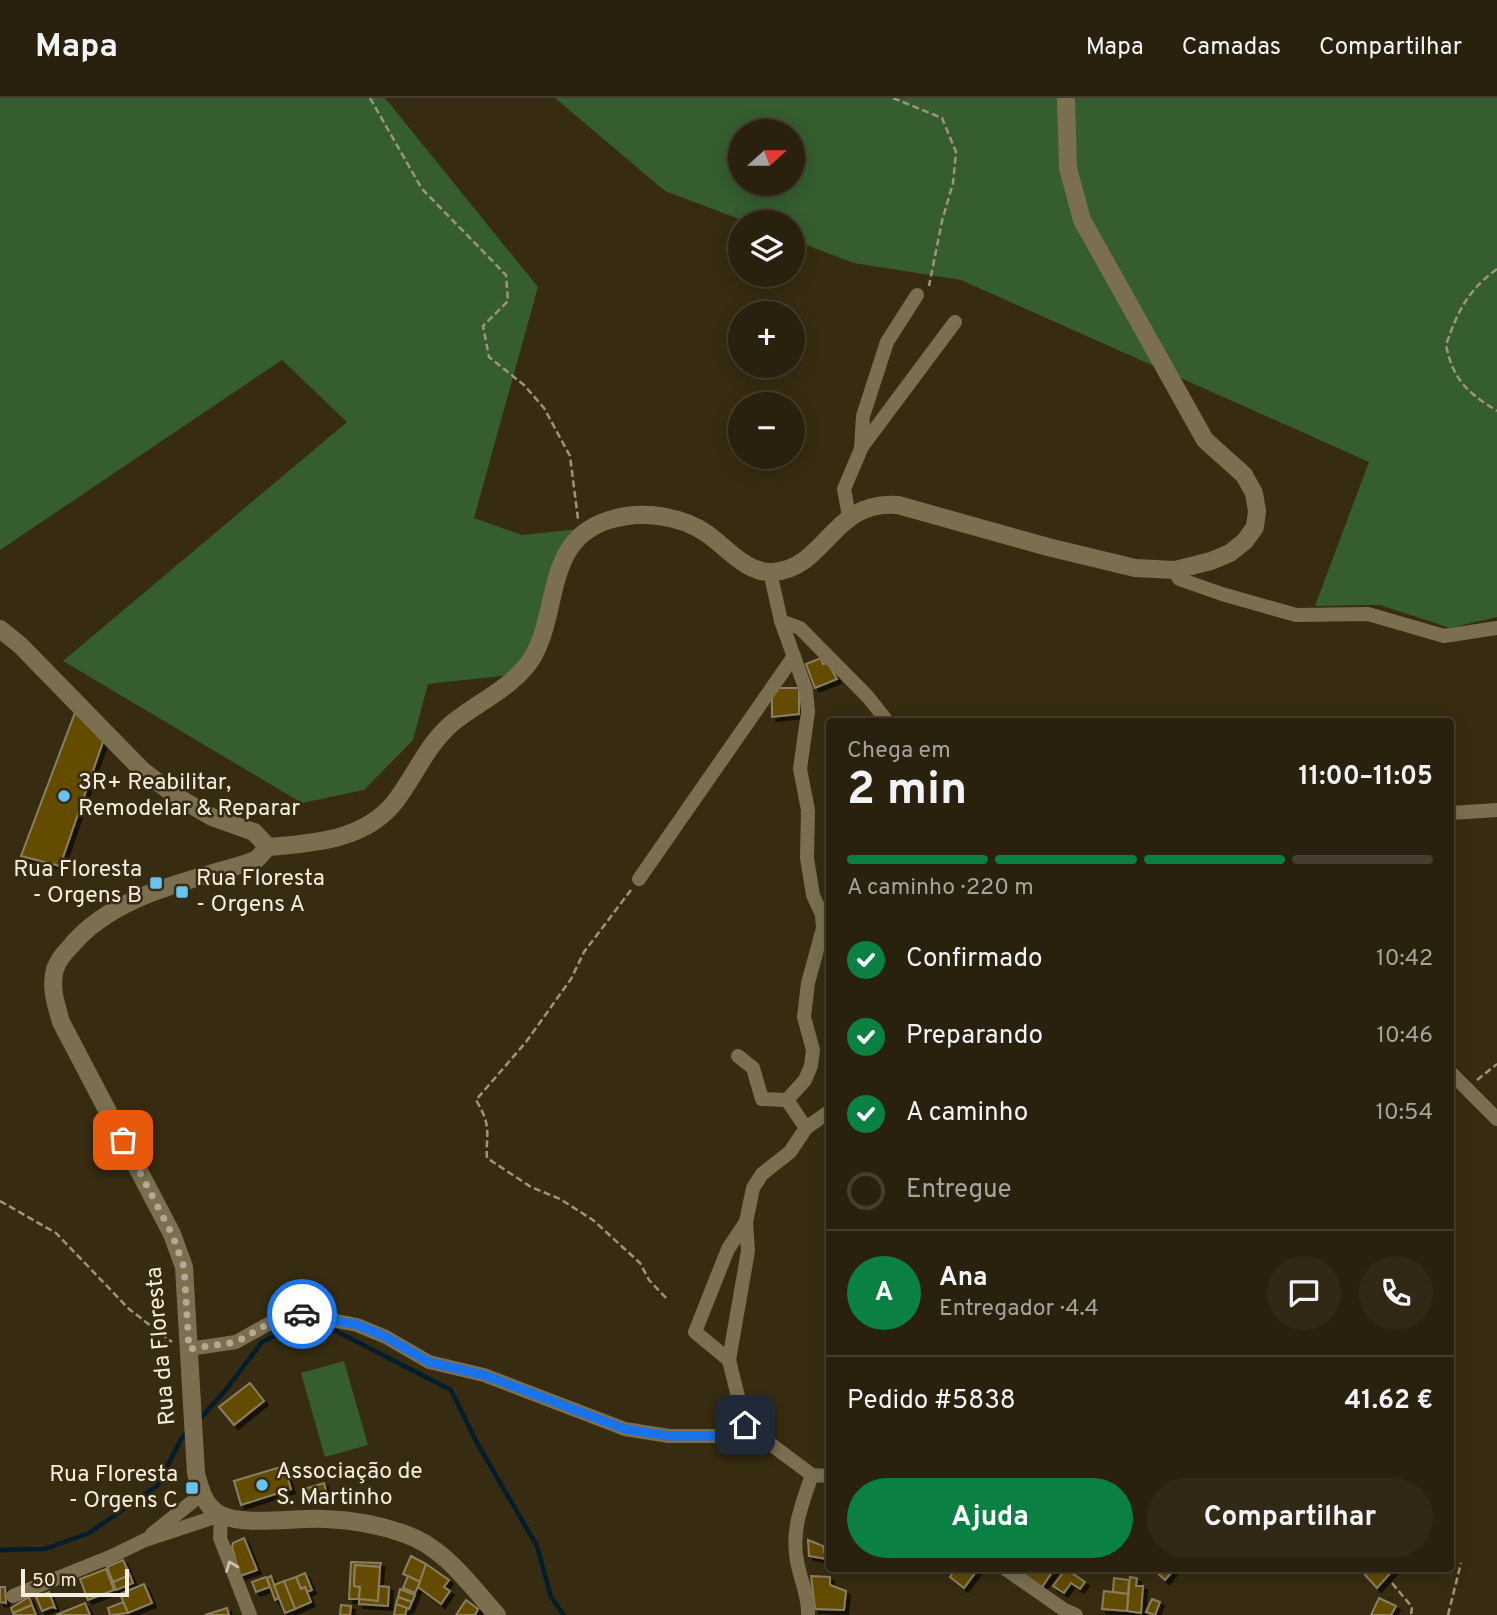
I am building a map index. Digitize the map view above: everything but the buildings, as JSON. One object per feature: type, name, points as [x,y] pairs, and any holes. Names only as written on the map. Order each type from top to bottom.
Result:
[{"type":"street","points":[[0,629],[20,645],[143,771],[179,798],[254,832],[268,847],[334,841],[373,822],[393,804],[429,749],[449,726],[519,674],[533,657],[562,560],[580,533],[611,519],[651,514],[678,520],[703,531],[753,568],[770,572],[789,569],[804,561],[849,516],[881,504],[898,505],[1135,568],[1175,570],[1230,553],[1245,541],[1255,527],[1257,511],[1254,493],[1244,475],[1205,440],[1082,220],[1068,168],[1066,98]]},
{"type":"street","points":[[860,449],[863,416],[887,342],[917,295]]},
{"type":"street","points":[[849,516],[844,489],[860,449],[956,322]]},
{"type":"street","points":[[1175,570],[1179,579],[1296,615],[1367,614],[1444,636],[1497,628]]},
{"type":"street","points":[[770,572],[781,621],[806,690],[808,712],[800,769],[808,810],[807,858],[813,895],[822,915],[823,928],[808,983],[804,1017],[813,1050],[811,1066],[805,1080],[787,1100]]},
{"type":"street","points":[[781,621],[800,628],[814,641],[884,718]]},
{"type":"street","points":[[639,879],[794,656]]},
{"type":"street","points":[[1454,813],[1497,810]]},
{"type":"street","name":"Rua da Floresta","points":[[202,1494],[196,1473],[184,1267],[172,1234],[61,1022],[52,994],[55,969],[62,955],[81,932],[139,897],[247,863],[257,859],[268,847]]},
{"type":"street","points":[[738,1056],[753,1068],[762,1099],[787,1100]]},
{"type":"street","points":[[1454,1076],[1497,1119]]},
{"type":"street","points":[[787,1100],[806,1128]]},
{"type":"street","points":[[826,1114],[806,1128],[790,1152],[762,1174],[753,1188],[746,1222],[748,1251],[729,1360],[745,1425],[812,1475],[826,1476]]},
{"type":"street","points":[[729,1360],[695,1332],[728,1249],[746,1222]]},
{"type":"street","points":[[189,1349],[236,1342],[288,1313],[300,1314],[358,1325],[386,1337],[429,1362],[484,1375],[625,1429],[669,1436],[720,1436],[745,1425]]},
{"type":"street","points":[[808,1615],[805,1588],[796,1560],[795,1523],[812,1475]]},
{"type":"street","points":[[145,1539],[202,1494],[210,1506],[221,1515],[237,1520],[325,1518],[369,1524],[407,1534],[430,1546],[453,1566],[497,1615]]},
{"type":"street","points":[[13,1596],[110,1557],[145,1539],[221,1515]]},
{"type":"street","points":[[221,1515],[220,1538],[250,1615]]},
{"type":"street","points":[[1010,1572],[1076,1615]]},
{"type":"path","points":[[370,98],[422,189],[506,275],[508,302],[483,326],[489,356],[524,385],[544,408],[570,456],[580,533]]},
{"type":"path","points":[[893,98],[942,118],[956,152],[953,183],[942,221],[930,285],[917,295]]},
{"type":"path","points":[[1497,269],[1480,282],[1461,305],[1446,345],[1457,379],[1474,397],[1497,411]]},
{"type":"path","points":[[639,879],[584,952],[571,979],[526,1042],[476,1100],[488,1130],[485,1146],[487,1158],[531,1187],[560,1199],[593,1220],[640,1263],[649,1280],[667,1298]]},
{"type":"path","points":[[1466,1089],[1497,1064]]},
{"type":"path","points":[[0,1200],[56,1233],[129,1309],[154,1331],[170,1342],[189,1349]]},
{"type":"path","points":[[1448,1615],[1461,1563]]},
{"type":"path","points":[[1392,1583],[1412,1606],[1411,1615]]},
{"type":"green space","points":[[0,98],[385,98],[538,287],[474,518],[522,535],[589,528],[580,533],[519,674],[428,684],[413,740],[364,790],[302,803],[63,661],[347,422],[282,360],[0,550]]},
{"type":"green space","points":[[555,98],[1497,98],[1497,617],[1450,628],[1380,605],[1315,606],[1369,462],[961,280],[854,263],[805,245],[805,210],[728,210],[728,215],[665,191]]},
{"type":"green space","points":[[344,1361],[368,1445],[325,1457],[301,1373]]},
{"type":"waterway","points":[[198,1421],[262,1342],[294,1326],[336,1331],[451,1390],[477,1443],[537,1546],[551,1597],[564,1615]]},
{"type":"waterway","points":[[0,1550],[45,1549],[89,1533],[158,1485],[187,1432]]},
{"type":"way so far","points":[[123,1140],[172,1234],[184,1267],[189,1349],[236,1342],[288,1313],[302,1314]]},
{"type":"place","name":"3R+ Reabilitar, Remodelar & Reparar","points":[[64,796]]},
{"type":"place","name":"Rua Floresta - Orgens B","points":[[156,883]]},
{"type":"place","name":"Rua Floresta - Orgens A","points":[[182,892]]},
{"type":"place","name":"Associação de S. Martinho","points":[[262,1485]]},
{"type":"place","name":"Rua Floresta - Orgens C","points":[[192,1488]]},
{"type":"route","points":[[302,1314],[358,1325],[386,1337],[429,1362],[484,1375],[625,1429],[669,1436],[720,1436],[745,1425]]}]
